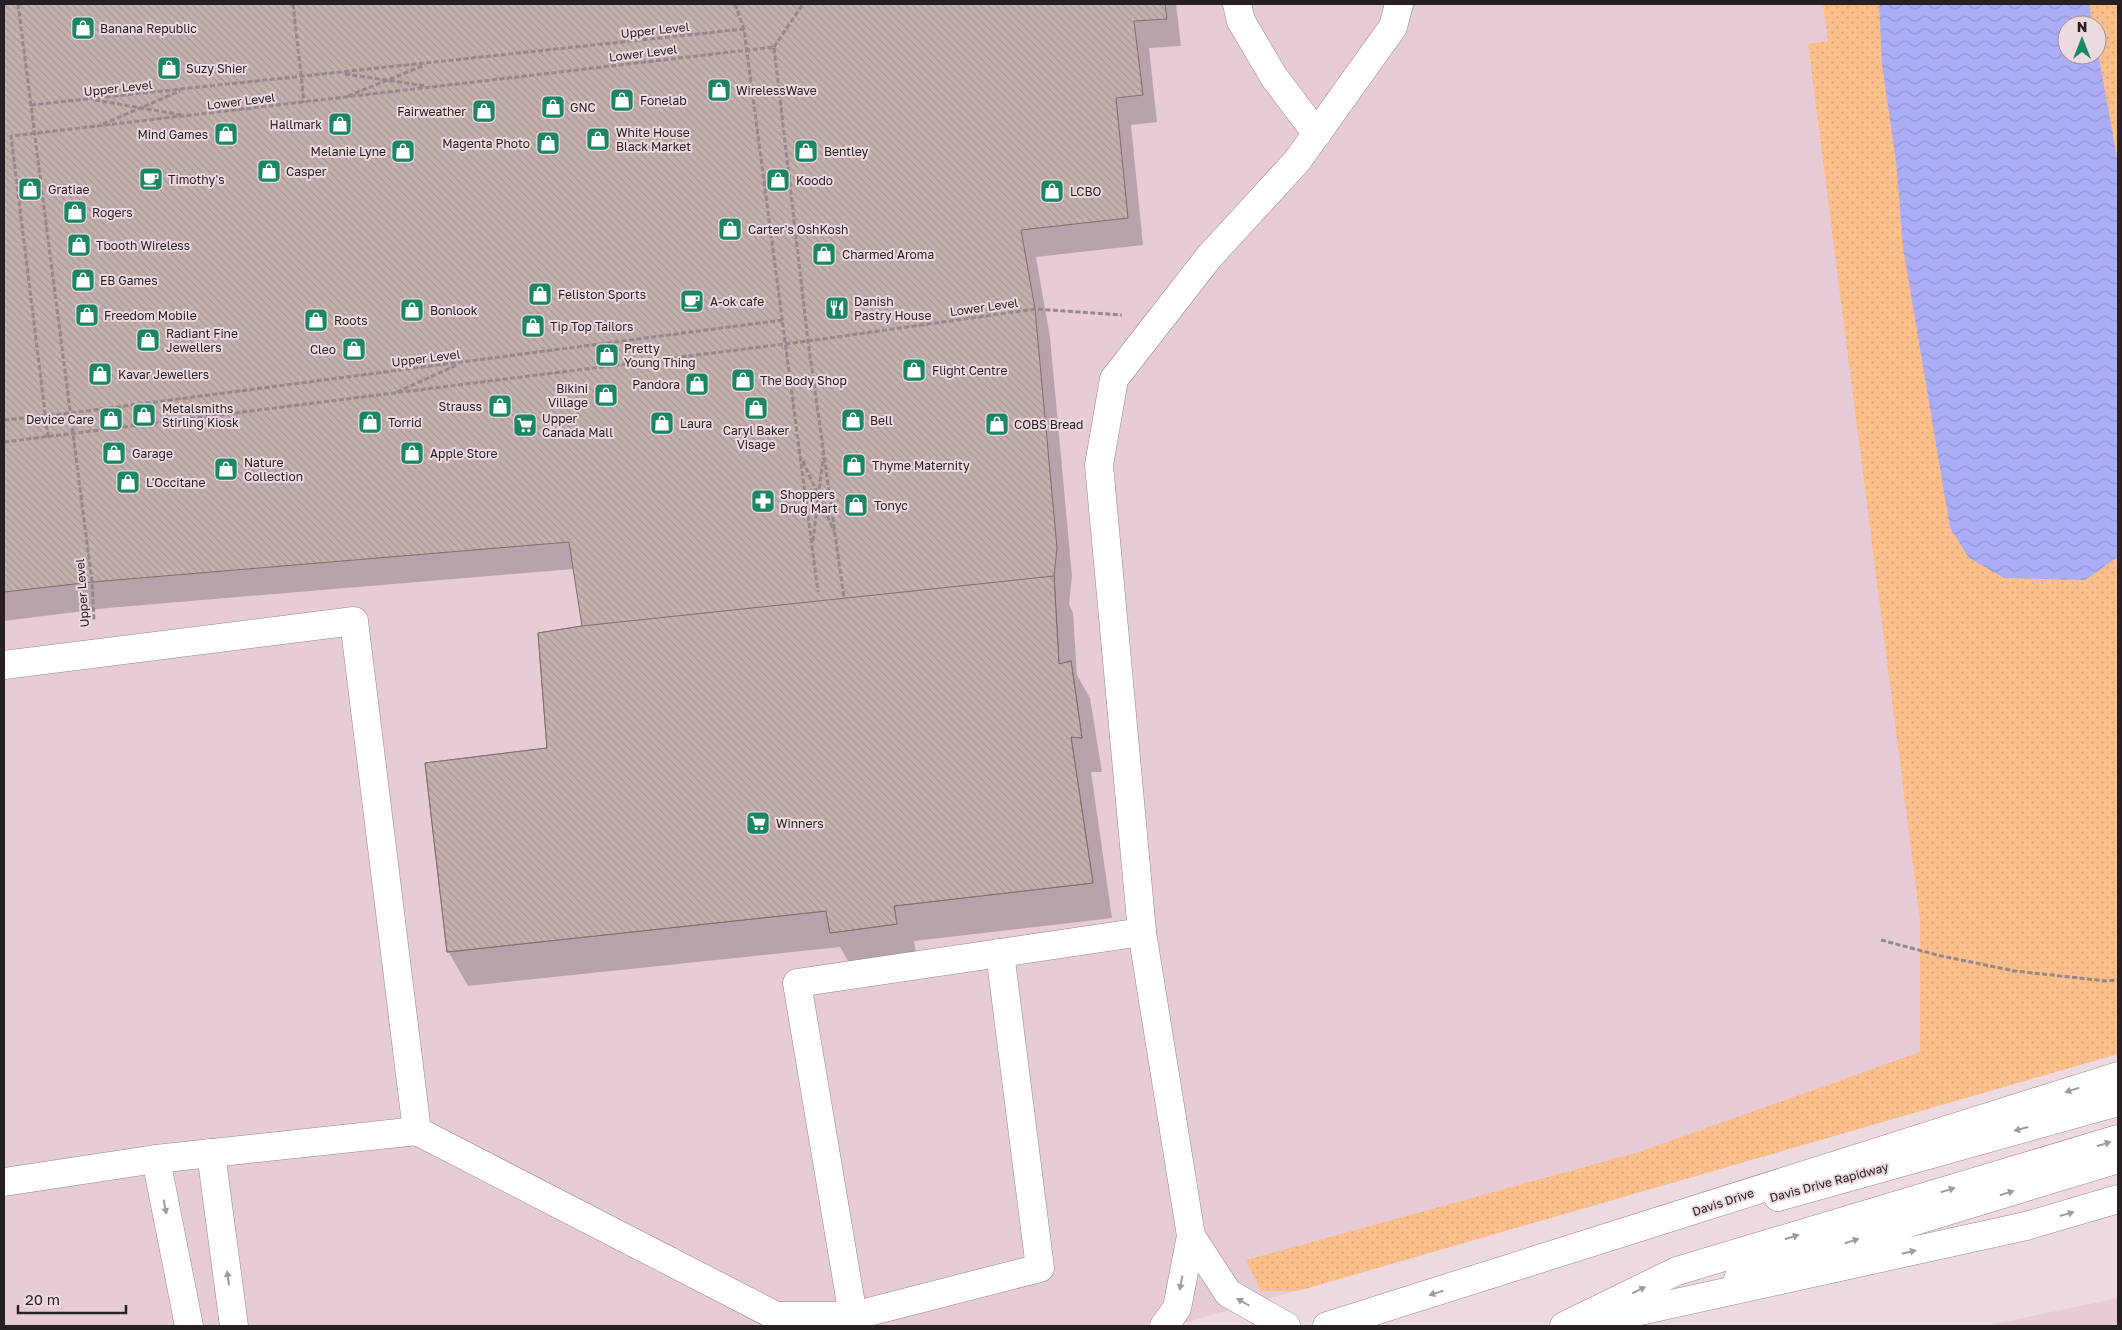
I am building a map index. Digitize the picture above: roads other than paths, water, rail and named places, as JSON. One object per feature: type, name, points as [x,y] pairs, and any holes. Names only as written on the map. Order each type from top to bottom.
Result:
[{"type":"main road","points":[[1237,4],[1241,21],[1274,77],[1317,134]]},
{"type":"main road","points":[[1164,1326],[1177,1308],[1191,1236],[1142,932],[1099,465],[1114,378],[1209,257],[1297,161],[1393,27],[1399,4]]},
{"type":"main road","points":[[4,665],[354,620],[416,1131]]},
{"type":"main road","points":[[853,1316],[796,983],[1142,932]]},
{"type":"main road","points":[[4,1182],[156,1159],[416,1131],[776,1316],[853,1316],[1040,1268],[1000,953]]},
{"type":"main road","name":"Davis Drive","points":[[1327,1326],[2118,1076]]},
{"type":"main road","name":"Davis Drive Rapidway","points":[[1483,1278],[2118,1102]]},
{"type":"main road","points":[[1566,1326],[1677,1271],[2118,1139]]},
{"type":"main road","points":[[211,1153],[234,1326]]},
{"type":"main road","points":[[156,1159],[189,1326]]},
{"type":"main road","points":[[1640,1312],[1921,1219],[2118,1160]]},
{"type":"main road","points":[[1566,1326],[1640,1312],[2026,1226],[2118,1199]]},
{"type":"main road","points":[[1191,1236],[1228,1293],[1286,1326]]},
{"type":"water","points":[[1879,4],[2089,4],[2091,15],[2057,15],[2057,65],[2100,65],[2118,164],[2118,557],[2085,580],[2004,578],[1969,558],[1950,528],[1903,247],[1896,161],[1882,65]]},
{"type":"place","name":"Banana Republic","points":[[83,28]]},
{"type":"place","name":"Suzy Shier","points":[[169,68]]},
{"type":"place","name":"WirelessWave","points":[[719,90]]},
{"type":"place","name":"Fonelab","points":[[622,100]]},
{"type":"place","name":"GNC","points":[[553,107]]},
{"type":"place","name":"Fairweather","points":[[484,111]]},
{"type":"place","name":"Hallmark","points":[[340,124]]},
{"type":"place","name":"Mind Games","points":[[226,134]]},
{"type":"place","name":"White House Black Market","points":[[598,139]]},
{"type":"place","name":"Magenta Photo","points":[[548,143]]},
{"type":"place","name":"Melanie Lyne","points":[[403,151]]},
{"type":"place","name":"Bentley","points":[[806,151]]},
{"type":"place","name":"Casper","points":[[269,171]]},
{"type":"place","name":"Timothy's","points":[[151,179]]},
{"type":"place","name":"Koodo","points":[[778,180]]},
{"type":"place","name":"Gratiae","points":[[30,189]]},
{"type":"place","name":"LCBO","points":[[1052,191]]},
{"type":"place","name":"Rogers","points":[[75,212]]},
{"type":"place","name":"Carter's OshKosh","points":[[730,229]]},
{"type":"place","name":"Tbooth Wireless","points":[[79,245]]},
{"type":"place","name":"Charmed Aroma","points":[[824,254]]},
{"type":"place","name":"EB Games","points":[[83,280]]},
{"type":"place","name":"Feliston Sports","points":[[540,294]]},
{"type":"place","name":"A-ok cafe","points":[[692,301]]},
{"type":"place","name":"Danish Pastry House","points":[[837,308]]},
{"type":"place","name":"Bonlook","points":[[412,310]]},
{"type":"place","name":"Freedom Mobile","points":[[87,315]]},
{"type":"place","name":"Roots","points":[[316,320]]},
{"type":"place","name":"Tip Top Tailors","points":[[533,326]]},
{"type":"place","name":"Radiant Fine Jewellers","points":[[148,340]]},
{"type":"place","name":"Cleo","points":[[354,349]]},
{"type":"place","name":"Pretty Young Thing","points":[[607,355]]},
{"type":"place","name":"Flight Centre","points":[[914,370]]},
{"type":"place","name":"Kavar Jewellers","points":[[100,374]]},
{"type":"place","name":"The Body Shop","points":[[743,380]]},
{"type":"place","name":"Pandora","points":[[697,384]]},
{"type":"place","name":"Bikini Village","points":[[606,395]]},
{"type":"place","name":"Strauss","points":[[500,406]]},
{"type":"place","name":"Caryl Baker Visage","points":[[756,408]]},
{"type":"place","name":"Metalsmiths Stirling Kiosk","points":[[144,415]]},
{"type":"place","name":"Device Care","points":[[111,419]]},
{"type":"place","name":"Bell","points":[[853,420]]},
{"type":"place","name":"Torrid","points":[[370,422]]},
{"type":"place","name":"Laura","points":[[662,423]]},
{"type":"place","name":"COBS Bread","points":[[997,424]]},
{"type":"place","name":"Upper Canada Mall","points":[[525,425]]},
{"type":"place","name":"Garage","points":[[114,453]]},
{"type":"place","name":"Apple Store","points":[[412,453]]},
{"type":"place","name":"Thyme Maternity","points":[[854,465]]},
{"type":"place","name":"Nature Collection","points":[[226,469]]},
{"type":"place","name":"L'Occitane","points":[[128,482]]},
{"type":"place","name":"Shoppers Drug Mart","points":[[763,501]]},
{"type":"place","name":"Tonyc","points":[[856,505]]},
{"type":"place","name":"Winners","points":[[758,823]]}]
